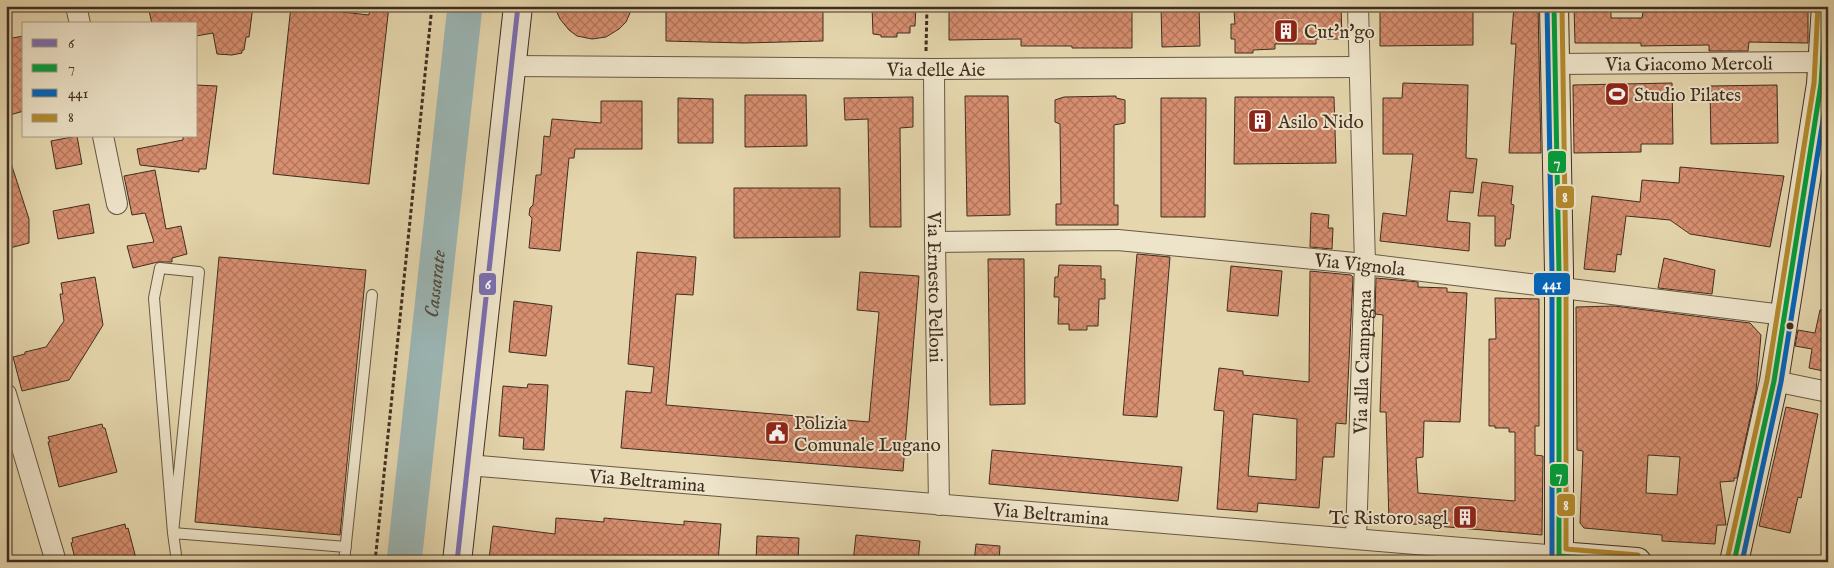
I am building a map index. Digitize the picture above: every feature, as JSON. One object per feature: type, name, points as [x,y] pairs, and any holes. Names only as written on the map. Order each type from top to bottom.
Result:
[{"type":"main road","points":[[457,562],[518,6]]},
{"type":"main road","points":[[1554,6],[1559,556]]},
{"type":"main road","points":[[1734,562],[1774,380],[1826,62],[1826,6]]},
{"type":"main road","name":"Via Beltramina","points":[[1559,556],[1637,562]]},
{"type":"street","points":[[76,6],[80,22]]},
{"type":"street","name":"Via alla Campagna","points":[[1356,538],[1365,264],[1358,6]]},
{"type":"street","name":"Via Giacomo Mercoli","points":[[1555,64],[1826,62]]},
{"type":"street","name":"Via delle Aie","points":[[512,66],[1359,68]]},
{"type":"street","name":"Via Ernesto Pelloni","points":[[930,68],[939,505]]},
{"type":"street","points":[[103,138],[117,204]]},
{"type":"street","name":"Via Vignola","points":[[935,242],[1118,240],[1365,264],[1784,315]]},
{"type":"street","points":[[1774,380],[1828,392]]},
{"type":"street","points":[[6,394],[56,562]]},
{"type":"street","name":"Via Beltramina","points":[[467,465],[1559,556]]},
{"type":"lane","points":[[173,533],[199,272],[160,268],[154,298],[173,533],[177,562]]},
{"type":"lane","points":[[344,562],[372,294]]},
{"type":"lane","points":[[173,533],[346,547]]},
{"type":"path","points":[[375,562],[432,6]]},
{"type":"path","points":[[927,6],[930,68]]},
{"type":"building","points":[[148,6],[253,6],[249,37],[246,37],[244,50],[242,50],[242,53],[232,55],[217,54],[213,33],[198,36],[198,22],[152,22]]},
{"type":"building","points":[[291,6],[324,6],[324,10],[369,15],[370,6],[389,6],[369,184],[273,174]]},
{"type":"building","points":[[554,6],[633,6],[626,22],[619,29],[606,37],[592,39],[577,36],[569,30],[560,19]]},
{"type":"building","points":[[666,6],[823,6],[823,41],[744,43],[666,41]]},
{"type":"building","points":[[872,6],[916,6],[915,26],[910,26],[910,33],[897,33],[897,37],[881,37],[881,35],[873,34]]},
{"type":"building","points":[[949,6],[1054,6],[1054,10],[1132,10],[1132,48],[1021,46],[1021,39],[949,40]]},
{"type":"building","points":[[1161,6],[1199,6],[1200,46],[1162,47]]},
{"type":"building","name":"Cut'n'go","points":[[1341,6],[1342,39],[1316,39],[1316,44],[1275,44],[1275,49],[1253,50],[1253,53],[1235,53],[1235,39],[1231,39],[1231,24],[1235,24],[1234,11],[1243,11],[1243,7]]},
{"type":"building","points":[[1514,6],[1538,6],[1541,153],[1509,153],[1516,44],[1511,44]]},
{"type":"building","points":[[1574,6],[1611,6],[1611,18],[1642,18],[1643,12],[1709,11],[1709,8],[1808,6],[1808,43],[1749,42],[1748,51],[1709,51],[1709,45],[1641,46],[1641,43],[1575,43]]},
{"type":"building","points":[[1473,9],[1473,45],[1380,46],[1380,10]]},
{"type":"building","points":[[22,36],[22,112],[6,116],[6,39]]},
{"type":"building","points":[[1403,83],[1468,85],[1466,158],[1477,159],[1473,193],[1450,191],[1447,221],[1470,223],[1469,251],[1380,241],[1383,213],[1406,216],[1413,154],[1383,154],[1383,98],[1402,98]]},
{"type":"building","points":[[1672,83],[1673,144],[1641,144],[1641,152],[1574,153],[1573,85]]},
{"type":"building","points":[[198,85],[217,86],[206,169],[199,169],[199,172],[140,165],[137,149],[183,140],[183,138],[198,138]]},
{"type":"building","points":[[1777,85],[1778,143],[1711,144],[1710,86]]},
{"type":"building","points":[[745,95],[806,95],[807,146],[745,147]]},
{"type":"building","points":[[965,96],[1008,96],[1010,215],[967,216]]},
{"type":"building","points":[[1116,96],[1116,98],[1125,100],[1125,123],[1114,125],[1114,205],[1118,205],[1118,225],[1056,225],[1056,204],[1061,204],[1060,124],[1055,122],[1055,100],[1064,97]]},
{"type":"building","points":[[913,97],[913,127],[900,128],[901,227],[870,227],[868,119],[845,120],[844,98]]},
{"type":"building","points":[[1235,97],[1334,97],[1336,163],[1234,164]]},
{"type":"building","points":[[678,98],[713,99],[713,143],[678,143]]},
{"type":"building","points":[[1161,98],[1206,98],[1205,217],[1161,217]]},
{"type":"building","points":[[601,101],[642,101],[642,149],[575,149],[574,158],[569,158],[560,251],[529,248],[532,218],[529,215],[530,208],[533,205],[536,175],[541,175],[544,136],[550,137],[552,119],[601,123]]},
{"type":"building","points":[[77,138],[82,164],[56,169],[51,141]]},
{"type":"building","points":[[6,157],[9,157],[29,219],[29,243],[6,249]]},
{"type":"building","points":[[1680,167],[1784,176],[1770,247],[1690,234],[1670,220],[1626,216],[1621,255],[1617,254],[1615,272],[1584,269],[1592,196],[1640,202],[1642,180],[1679,183]]},
{"type":"building","points":[[155,170],[166,229],[181,226],[187,254],[172,258],[172,262],[158,262],[133,268],[127,246],[154,242],[145,213],[132,215],[124,176]]},
{"type":"building","points":[[1482,182],[1513,186],[1511,204],[1514,205],[1510,239],[1506,239],[1505,246],[1495,246],[1495,216],[1478,216]]},
{"type":"building","points":[[734,188],[840,188],[840,237],[734,238]]},
{"type":"building","points":[[89,204],[94,233],[58,239],[53,211]]},
{"type":"building","points":[[1311,213],[1329,215],[1328,228],[1333,228],[1332,249],[1310,247]]},
{"type":"building","points":[[637,252],[696,257],[693,295],[676,294],[666,405],[869,422],[879,312],[857,310],[860,272],[919,276],[903,471],[621,448],[626,391],[651,393],[654,367],[628,364]]},
{"type":"building","points":[[1137,254],[1170,257],[1157,417],[1123,415]]},
{"type":"building","points":[[219,257],[366,270],[340,535],[195,522]]},
{"type":"building","points":[[1664,258],[1715,270],[1712,294],[1658,288]]},
{"type":"building","points":[[988,259],[1024,259],[1025,404],[990,405]]},
{"type":"building","points":[[1059,265],[1101,266],[1101,279],[1105,279],[1105,299],[1099,299],[1098,326],[1087,326],[1087,330],[1069,330],[1069,324],[1058,324],[1059,297],[1054,297],[1055,277],[1058,277]]},
{"type":"building","points":[[1231,266],[1282,271],[1278,316],[1227,311]]},
{"type":"building","points":[[1310,271],[1351,275],[1353,277],[1346,424],[1336,423],[1334,457],[1323,457],[1319,508],[1258,503],[1257,512],[1217,509],[1224,411],[1214,410],[1219,368],[1243,371],[1243,375],[1309,382]],"holes":[[[1253,414],[1297,419],[1296,480],[1248,476]]]},
{"type":"building","points":[[95,277],[103,325],[69,380],[22,391],[13,357],[46,347],[64,321],[60,294],[63,294],[61,283]]},
{"type":"building","points":[[1376,278],[1418,282],[1418,287],[1447,288],[1447,292],[1467,293],[1460,422],[1424,421],[1423,457],[1416,458],[1418,493],[1515,501],[1515,432],[1509,432],[1509,428],[1489,426],[1489,339],[1496,339],[1495,298],[1539,299],[1539,426],[1535,426],[1535,455],[1543,456],[1542,535],[1389,522],[1386,412],[1380,412],[1383,315],[1375,314]]},
{"type":"building","points":[[514,301],[552,306],[546,356],[509,352]]},
{"type":"building","points":[[1614,306],[1750,323],[1761,335],[1756,391],[1737,478],[1734,478],[1734,481],[1720,482],[1726,525],[1717,525],[1715,544],[1662,541],[1662,535],[1584,528],[1580,523],[1583,451],[1577,450],[1576,307]],"holes":[[[1648,455],[1680,457],[1677,495],[1646,493]]]},
{"type":"building","points":[[1820,310],[1828,310],[1828,372],[1809,368],[1812,349],[1795,346],[1798,330],[1815,333]]},
{"type":"building","points":[[528,384],[548,385],[544,450],[523,449],[524,438],[499,436],[503,386],[527,388]]},
{"type":"building","points":[[1786,407],[1818,414],[1801,498],[1798,497],[1790,533],[1759,526]]},
{"type":"building","points":[[102,424],[103,428],[105,428],[117,472],[59,487],[48,437]]},
{"type":"building","points":[[992,450],[1182,467],[1178,501],[989,484]]},
{"type":"building","points":[[556,518],[604,522],[604,518],[684,525],[684,521],[721,524],[718,562],[510,562],[489,559],[493,526],[555,534]]},
{"type":"building","points":[[125,524],[126,529],[128,528],[137,562],[76,562],[71,543],[73,542],[72,538]]},
{"type":"building","points":[[856,535],[920,541],[918,562],[853,562]]},
{"type":"building","points":[[757,536],[799,538],[798,562],[756,562]]},
{"type":"building","points":[[976,544],[1000,546],[999,562],[974,562]]},
{"type":"waterway","name":"Cassarate","points":[[404,562],[465,6]]},
{"type":"transit line","name":"6","points":[[457,562],[518,6]]},
{"type":"transit line","name":"441","points":[[1547,6],[1552,272],[1552,556],[1554,562]]},
{"type":"transit line","name":"7","points":[[1554,6],[1559,272],[1559,556],[1634,562]]},
{"type":"transit line","name":"8","points":[[1562,6],[1566,272],[1566,549],[1638,555]]},
{"type":"transit line","name":"8","points":[[1727,560],[1767,380],[1814,83],[1818,6]]},
{"type":"transit line","name":"7","points":[[1734,562],[1774,381],[1821,84],[1826,6]]},
{"type":"transit line","name":"441","points":[[1742,562],[1781,382],[1828,89]]},
{"type":"place","name":"Cut'n'go","points":[[1286,31]]},
{"type":"place","name":"Studio Pilates","points":[[1617,94]]},
{"type":"place","name":"Asilo Nido","points":[[1260,121]]},
{"type":"place","name":"Polizia Comunale Lugano","points":[[777,433]]},
{"type":"place","name":"Tc Ristoro sagl","points":[[1465,517]]}]
